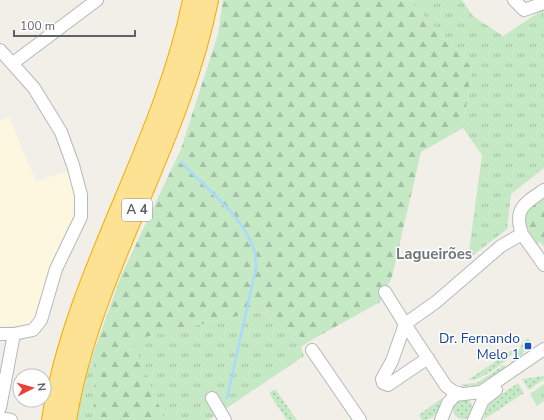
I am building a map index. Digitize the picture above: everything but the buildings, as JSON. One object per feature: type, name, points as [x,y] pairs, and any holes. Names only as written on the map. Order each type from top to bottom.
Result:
[{"type":"highway","name":"A 4","points":[[51,420],[66,353],[83,301],[104,245],[154,128],[174,74],[192,0]]},
{"type":"highway","name":"A 4","points":[[67,420],[80,362],[99,302],[172,126],[203,27],[209,0]]},
{"type":"street","points":[[13,63],[98,0]]},
{"type":"street","points":[[514,0],[524,10],[544,3]]},
{"type":"street","points":[[0,50],[34,88],[61,132],[73,165],[81,195],[81,217],[56,269],[41,320],[33,330],[8,334]]},
{"type":"street","points":[[544,190],[526,203],[520,211],[518,223],[522,234],[544,265]]},
{"type":"street","points":[[428,358],[388,385],[382,383],[382,379],[392,361],[405,324],[436,302],[501,246],[522,234]]},
{"type":"street","points":[[385,292],[446,386],[449,397],[448,414],[452,420]]},
{"type":"street","points":[[0,367],[8,334]]},
{"type":"street","points":[[0,408],[8,334]]},
{"type":"street","points":[[441,420],[451,399],[464,394],[486,389],[544,349]]},
{"type":"street","points":[[312,350],[360,420]]},
{"type":"street","points":[[476,415],[480,404],[486,397],[544,357]]},
{"type":"street","points":[[446,386],[454,392],[464,394],[476,401],[476,415]]},
{"type":"street","points":[[212,398],[227,419]]},
{"type":"street","points":[[0,418],[11,420]]},
{"type":"shaded area","points":[[9,117],[36,182],[68,171],[75,190],[76,202],[75,213],[49,268],[36,318],[29,325],[0,326],[0,121]]},
{"type":"green space","points":[[223,0],[410,0],[472,68],[463,128],[421,152],[392,277],[380,302],[308,342],[259,311],[132,340],[165,420],[93,420],[95,373],[93,354],[121,276],[181,149],[218,34]]},
{"type":"green space","points":[[410,0],[462,0],[473,16],[503,36],[544,9],[544,168],[511,194],[507,229],[468,259],[482,155],[463,128],[472,68]]},
{"type":"green space","points":[[544,197],[544,247],[540,242],[537,244],[525,225],[523,215],[530,207]]},
{"type":"green space","points":[[259,311],[308,342],[301,347],[304,356],[209,420],[165,420],[131,340]]},
{"type":"green space","points":[[528,338],[531,342],[525,346],[527,348],[517,360],[510,364],[515,358],[523,342]]},
{"type":"green space","points":[[518,346],[510,357],[496,368],[474,380],[468,380]]},
{"type":"green space","points":[[93,354],[95,373],[93,420],[76,420],[86,376]]},
{"type":"green space","points":[[504,365],[506,367],[479,385],[460,387],[463,384],[477,383]]},
{"type":"green space","points":[[544,376],[544,379],[529,390],[522,379]]},
{"type":"green space","points":[[518,383],[524,393],[483,420],[491,402]]},
{"type":"green space","points":[[544,384],[544,401],[537,406],[530,394]]},
{"type":"green space","points":[[276,390],[297,420],[287,420],[270,395],[270,392]]},
{"type":"green space","points":[[442,398],[436,414],[427,420],[422,420],[419,415]]},
{"type":"green space","points":[[463,399],[470,402],[473,409],[470,416],[463,419],[456,416],[453,409],[456,402]]},
{"type":"waterway","points":[[181,162],[234,215],[250,240],[255,253],[256,268],[227,398]]},
{"type":"place","name":"Dr. Fernando Melo 1","points":[[528,346]]},
{"type":"district","name":"Lagueirões","points":[[434,254]]}]
